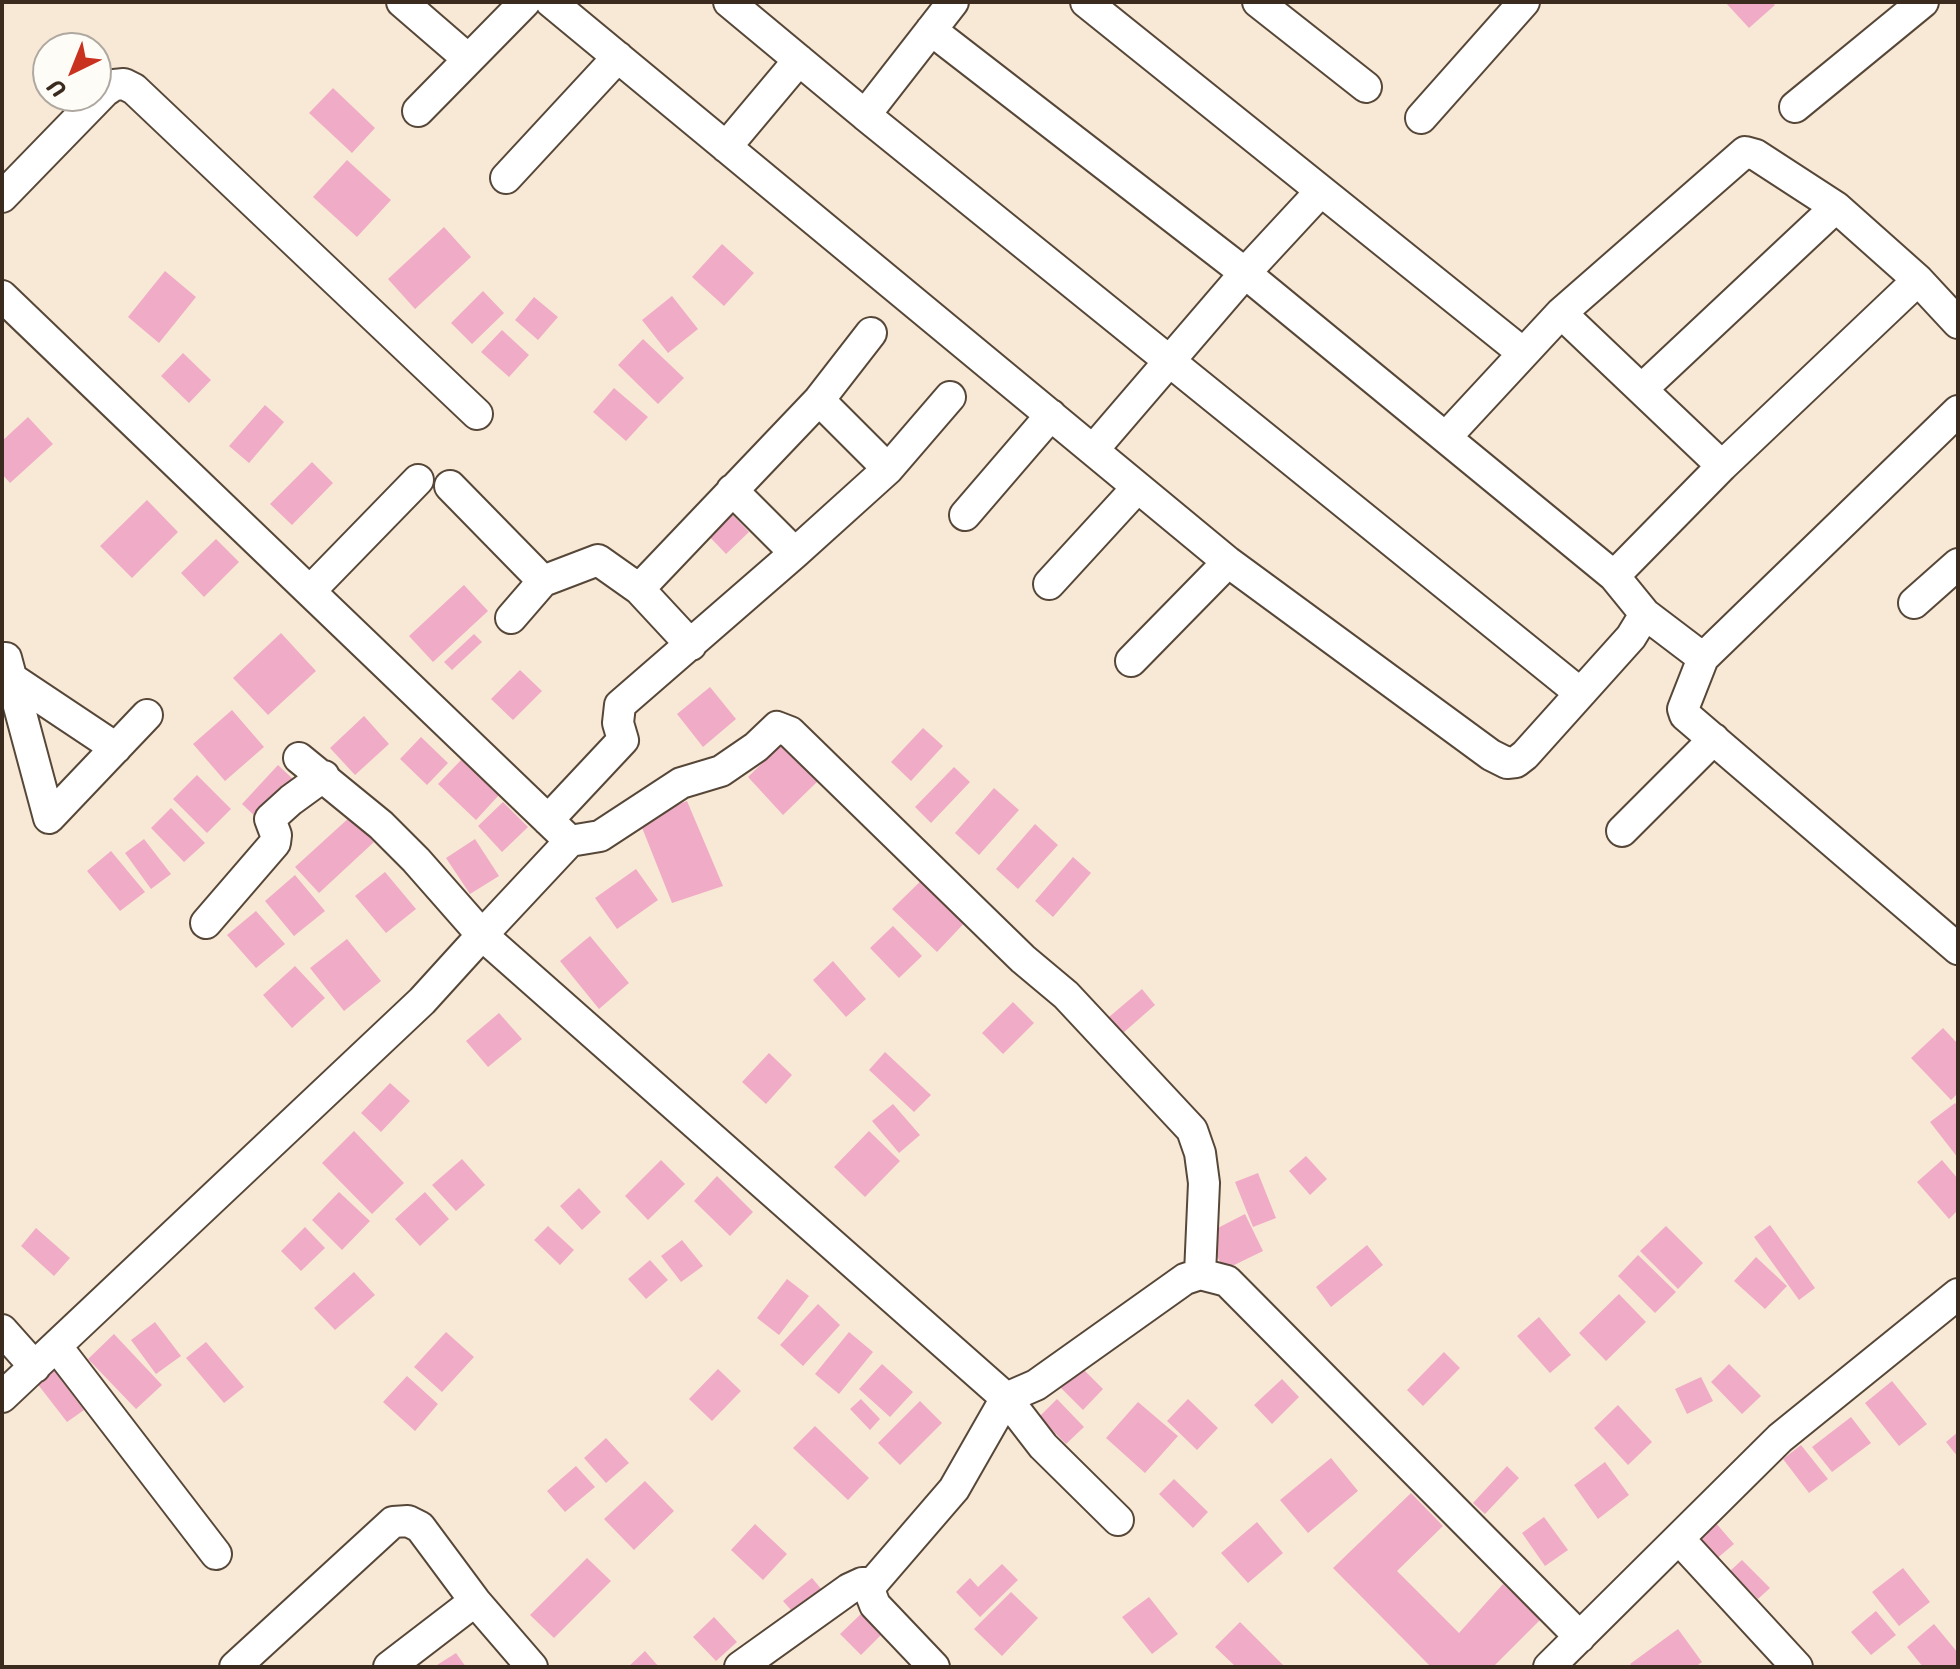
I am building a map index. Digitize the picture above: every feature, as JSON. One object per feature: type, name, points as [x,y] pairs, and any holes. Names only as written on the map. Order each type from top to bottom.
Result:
[{"type":"street","points":[[402,2],[468,59]]},
{"type":"street","points":[[418,111],[525,2]]},
{"type":"street","points":[[551,2],[1228,562],[1499,760],[1516,762],[1525,755],[1631,637],[1645,614]]},
{"type":"street","points":[[729,2],[1580,693]]},
{"type":"street","points":[[865,115],[953,2]]},
{"type":"street","points":[[1086,2],[1523,353]]},
{"type":"street","points":[[1258,2],[1366,87]]},
{"type":"street","points":[[1421,118],[1524,2]]},
{"type":"street","points":[[1795,107],[1923,2]]},
{"type":"street","points":[[931,30],[1245,273],[1614,576],[1645,614],[1703,658]]},
{"type":"street","points":[[506,178],[618,57]]},
{"type":"street","points":[[726,147],[799,60]]},
{"type":"street","points":[[2,197],[105,91],[114,85],[124,84],[134,89],[477,414]]},
{"type":"street","points":[[1446,437],[1561,313],[1745,152],[1756,155],[1836,207],[1918,280],[1958,323]]},
{"type":"street","points":[[1093,450],[1245,273],[1321,191]]},
{"type":"street","points":[[1642,389],[1836,207]]},
{"type":"street","points":[[1614,576],[1722,466],[1918,280]]},
{"type":"street","points":[[2,296],[570,841]]},
{"type":"street","points":[[1561,313],[1722,466]]},
{"type":"street","points":[[639,589],[819,400],[871,333]]},
{"type":"street","points":[[548,820],[623,740],[618,723],[620,705],[888,469],[950,397]]},
{"type":"street","points":[[819,400],[888,469]]},
{"type":"street","points":[[1958,411],[1703,658],[1683,709],[1685,715],[1958,949]]},
{"type":"street","points":[[965,515],[1051,415]]},
{"type":"street","points":[[310,591],[418,480]]},
{"type":"street","points":[[450,486],[543,581]]},
{"type":"street","points":[[1049,584],[1137,488]]},
{"type":"street","points":[[732,490],[795,553]]},
{"type":"street","points":[[511,618],[543,581],[598,560],[639,589],[691,645]]},
{"type":"street","points":[[1131,661],[1228,562]]},
{"type":"street","points":[[1914,603],[1958,564]]},
{"type":"street","points":[[6,668],[116,748]]},
{"type":"street","points":[[6,668],[49,818],[147,715]]},
{"type":"street","points":[[2,1397],[422,1001],[570,841],[600,836],[681,783],[721,771],[756,747],[777,727],[790,732],[1023,959],[1066,995],[1192,1130],[1200,1153],[1204,1183],[1200,1274]]},
{"type":"street","points":[[1622,831],[1714,739]]},
{"type":"street","points":[[206,923],[275,843],[276,835],[270,819],[291,800],[312,767],[381,825],[482,935],[1006,1398],[1043,1446],[1118,1520]]},
{"type":"street","points":[[934,1667],[875,1605],[870,1592],[873,1583],[954,1489],[1006,1398],[1036,1385],[1185,1279],[1200,1274],[1227,1281],[1580,1637]]},
{"type":"street","points":[[1549,1667],[1780,1438],[1958,1294]]},
{"type":"street","points":[[2,1330],[46,1357],[216,1554]]},
{"type":"street","points":[[248,1663],[393,1522],[408,1521],[420,1527],[475,1601],[532,1667]]},
{"type":"street","points":[[1679,1539],[1797,1667]]},
{"type":"street","points":[[740,1667],[849,1589],[862,1583],[873,1583]]},
{"type":"street","points":[[389,1667],[475,1601]]},
{"type":"building","points":[[1725,2],[1772,2],[1775,5],[1749,28]]},
{"type":"building","points":[[333,88],[375,128],[352,153],[309,113]]},
{"type":"building","points":[[347,160],[391,200],[357,237],[313,197]]},
{"type":"building","points":[[444,227],[471,257],[415,309],[388,279]]},
{"type":"building","points":[[722,244],[754,273],[724,306],[692,277]]},
{"type":"building","points":[[165,271],[196,297],[159,343],[128,317]]},
{"type":"building","points":[[483,291],[504,313],[472,344],[451,323]]},
{"type":"building","points":[[672,296],[698,329],[668,353],[642,320]]},
{"type":"building","points":[[534,297],[558,317],[538,340],[515,320]]},
{"type":"building","points":[[502,330],[529,355],[509,377],[481,352]]},
{"type":"building","points":[[643,339],[684,378],[658,404],[618,365]]},
{"type":"building","points":[[183,353],[211,380],[189,403],[161,376]]},
{"type":"building","points":[[614,388],[648,417],[626,441],[593,412]]},
{"type":"building","points":[[265,405],[284,422],[249,463],[229,446]]},
{"type":"building","points":[[28,417],[53,444],[10,483],[2,474],[2,441]]},
{"type":"building","points":[[312,462],[333,483],[292,525],[270,504]]},
{"type":"building","points":[[147,500],[178,532],[132,578],[100,546]]},
{"type":"building","points":[[729,511],[749,532],[726,554],[706,533]]},
{"type":"building","points":[[216,539],[239,562],[204,597],[181,573]]},
{"type":"building","points":[[464,585],[488,611],[433,662],[409,636]]},
{"type":"building","points":[[281,633],[316,671],[268,715],[233,678]]},
{"type":"building","points":[[474,634],[482,642],[452,670],[444,662]]},
{"type":"building","points":[[520,670],[542,691],[513,720],[491,699]]},
{"type":"building","points":[[710,687],[736,719],[703,747],[677,714]]},
{"type":"building","points":[[232,710],[264,747],[225,781],[193,744]]},
{"type":"building","points":[[364,716],[389,744],[355,775],[330,748]]},
{"type":"building","points":[[923,728],[943,746],[911,781],[891,762]]},
{"type":"building","points":[[421,737],[448,763],[427,785],[400,759]]},
{"type":"building","points":[[783,743],[818,781],[783,815],[748,777]]},
{"type":"building","points":[[462,759],[499,795],[476,820],[438,784]]},
{"type":"building","points":[[278,765],[294,780],[258,819],[242,804]]},
{"type":"building","points":[[954,767],[970,782],[931,823],[915,807]]},
{"type":"building","points":[[197,775],[231,809],[207,833],[173,799]]},
{"type":"building","points":[[994,788],[1019,810],[979,855],[955,833]]},
{"type":"building","points":[[687,801],[723,886],[672,903],[639,820]]},
{"type":"building","points":[[503,802],[528,827],[502,852],[478,826]]},
{"type":"building","points":[[171,808],[205,843],[184,862],[151,828]]},
{"type":"building","points":[[351,816],[374,842],[319,893],[295,867]]},
{"type":"building","points":[[1035,824],[1058,845],[1018,889],[996,869]]},
{"type":"building","points":[[144,839],[171,874],[151,889],[125,853]]},
{"type":"building","points":[[475,839],[499,876],[470,894],[446,858]]},
{"type":"building","points":[[111,851],[145,892],[120,911],[87,871]]},
{"type":"building","points":[[1073,857],[1091,873],[1053,917],[1035,901]]},
{"type":"building","points":[[636,869],[658,900],[617,929],[595,898]]},
{"type":"building","points":[[385,872],[416,909],[386,933],[355,896]]},
{"type":"building","points":[[929,873],[970,917],[937,952],[892,909]]},
{"type":"building","points":[[295,875],[325,911],[294,936],[265,901]]},
{"type":"building","points":[[256,911],[285,944],[256,968],[227,935]]},
{"type":"building","points":[[893,926],[922,956],[899,978],[870,948]]},
{"type":"building","points":[[590,936],[629,983],[599,1009],[560,961]]},
{"type":"building","points":[[347,939],[381,981],[344,1011],[310,968]]},
{"type":"building","points":[[833,961],[866,999],[846,1017],[813,980]]},
{"type":"building","points":[[295,966],[325,998],[292,1028],[263,995]]},
{"type":"building","points":[[1142,989],[1155,1005],[1123,1033],[1109,1017]]},
{"type":"building","points":[[1013,1002],[1034,1023],[1003,1054],[982,1033]]},
{"type":"building","points":[[499,1013],[522,1039],[488,1067],[466,1041]]},
{"type":"building","points":[[1943,1028],[1958,1044],[1958,1093],[1951,1100],[1911,1058]]},
{"type":"building","points":[[885,1052],[931,1095],[914,1112],[869,1070]]},
{"type":"building","points":[[769,1053],[792,1075],[766,1104],[742,1082]]},
{"type":"building","points":[[390,1083],[410,1101],[381,1132],[361,1113]]},
{"type":"building","points":[[1955,1103],[1958,1107],[1958,1158],[1930,1122]]},
{"type":"building","points":[[893,1104],[920,1135],[899,1153],[872,1121]]},
{"type":"building","points":[[354,1131],[404,1183],[372,1214],[322,1163]]},
{"type":"building","points":[[869,1131],[900,1161],[865,1197],[834,1167]]},
{"type":"building","points":[[1306,1156],[1327,1179],[1310,1195],[1289,1171]]},
{"type":"building","points":[[462,1159],[485,1185],[456,1211],[432,1185]]},
{"type":"building","points":[[661,1160],[685,1184],[648,1220],[625,1196]]},
{"type":"building","points":[[1942,1160],[1958,1179],[1958,1210],[1949,1219],[1917,1182]]},
{"type":"building","points":[[1258,1173],[1276,1218],[1253,1227],[1235,1182]]},
{"type":"building","points":[[717,1176],[753,1212],[730,1236],[694,1201]]},
{"type":"building","points":[[579,1188],[601,1212],[582,1230],[560,1206]]},
{"type":"building","points":[[339,1192],[370,1221],[342,1250],[312,1220]]},
{"type":"building","points":[[425,1192],[449,1219],[420,1246],[395,1219]]},
{"type":"building","points":[[1245,1214],[1263,1251],[1224,1270],[1206,1234]]},
{"type":"building","points":[[1770,1225],[1815,1288],[1799,1300],[1754,1237]]},
{"type":"building","points":[[548,1226],[574,1250],[560,1265],[534,1240]]},
{"type":"building","points":[[1666,1226],[1703,1263],[1678,1289],[1640,1251]]},
{"type":"building","points":[[305,1227],[325,1248],[301,1271],[281,1251]]},
{"type":"building","points":[[36,1228],[70,1258],[54,1276],[21,1246]]},
{"type":"building","points":[[682,1240],[703,1266],[681,1282],[661,1256]]},
{"type":"building","points":[[1367,1245],[1383,1265],[1331,1307],[1316,1287]]},
{"type":"building","points":[[1638,1255],[1676,1292],[1655,1313],[1618,1276]]},
{"type":"building","points":[[1756,1257],[1787,1286],[1765,1309],[1734,1281]]},
{"type":"building","points":[[650,1260],[668,1280],[646,1299],[628,1279]]},
{"type":"building","points":[[354,1272],[375,1295],[335,1330],[314,1308]]},
{"type":"building","points":[[787,1279],[809,1296],[779,1335],[757,1318]]},
{"type":"building","points":[[1619,1294],[1646,1322],[1606,1361],[1579,1333]]},
{"type":"building","points":[[818,1304],[840,1325],[803,1366],[780,1345]]},
{"type":"building","points":[[1539,1317],[1571,1355],[1550,1373],[1517,1336]]},
{"type":"building","points":[[155,1322],[181,1356],[156,1374],[131,1340]]},
{"type":"building","points":[[446,1332],[474,1357],[442,1392],[414,1367]]},
{"type":"building","points":[[849,1332],[873,1352],[839,1394],[815,1374]]},
{"type":"building","points":[[114,1334],[162,1385],[136,1409],[88,1359]]},
{"type":"building","points":[[206,1342],[244,1387],[224,1403],[186,1358]]},
{"type":"building","points":[[1444,1352],[1460,1368],[1423,1406],[1407,1390]]},
{"type":"building","points":[[882,1364],[913,1392],[890,1417],[859,1389]]},
{"type":"building","points":[[1729,1364],[1761,1396],[1742,1414],[1711,1382]]},
{"type":"building","points":[[1081,1367],[1103,1389],[1083,1410],[1060,1387]]},
{"type":"building","points":[[53,1369],[84,1410],[67,1422],[36,1382]]},
{"type":"building","points":[[718,1369],[741,1391],[712,1421],[689,1399]]},
{"type":"building","points":[[407,1376],[438,1404],[415,1431],[383,1402]]},
{"type":"building","points":[[1701,1377],[1713,1401],[1687,1414],[1675,1389]]},
{"type":"building","points":[[1282,1379],[1299,1397],[1272,1424],[1254,1405]]},
{"type":"building","points":[[1892,1381],[1927,1424],[1899,1446],[1865,1403]]},
{"type":"building","points":[[861,1399],[880,1419],[870,1430],[850,1409]]},
{"type":"building","points":[[1057,1399],[1084,1427],[1066,1444],[1039,1417]]},
{"type":"building","points":[[1188,1399],[1218,1428],[1197,1450],[1167,1421]]},
{"type":"building","points":[[920,1401],[942,1423],[900,1465],[878,1443]]},
{"type":"building","points":[[1138,1402],[1178,1436],[1145,1473],[1106,1438]]},
{"type":"building","points":[[1618,1405],[1652,1442],[1628,1465],[1594,1428]]},
{"type":"building","points":[[1851,1417],[1871,1443],[1832,1472],[1812,1447]]},
{"type":"building","points":[[815,1426],[869,1478],[848,1500],[793,1448]]},
{"type":"building","points":[[1958,1432],[1958,1457],[1946,1442]]},
{"type":"building","points":[[606,1438],[629,1463],[606,1483],[584,1458]]},
{"type":"building","points":[[1801,1445],[1828,1479],[1809,1493],[1783,1459]]},
{"type":"building","points":[[1331,1458],[1358,1491],[1308,1533],[1280,1500]]},
{"type":"building","points":[[1605,1462],[1629,1495],[1598,1519],[1574,1485]]},
{"type":"building","points":[[576,1466],[595,1487],[565,1512],[547,1491]]},
{"type":"building","points":[[1507,1466],[1519,1478],[1485,1514],[1473,1503]]},
{"type":"building","points":[[1174,1479],[1208,1512],[1193,1528],[1159,1494]]},
{"type":"building","points":[[645,1481],[674,1511],[634,1550],[604,1519]]},
{"type":"building","points":[[1411,1493],[1443,1526],[1397,1571],[1459,1633],[1503,1584],[1541,1619],[1493,1667],[1431,1667],[1333,1568]]},
{"type":"building","points":[[1708,1514],[1734,1544],[1714,1561],[1688,1530]]},
{"type":"building","points":[[1544,1517],[1568,1550],[1545,1566],[1522,1533]]},
{"type":"building","points":[[1257,1522],[1283,1553],[1248,1583],[1221,1553]]},
{"type":"building","points":[[755,1524],[787,1554],[763,1580],[731,1550]]},
{"type":"building","points":[[587,1558],[611,1581],[554,1638],[530,1615]]},
{"type":"building","points":[[1742,1560],[1770,1588],[1758,1599],[1730,1571]]},
{"type":"building","points":[[1002,1564],[1018,1580],[980,1617],[956,1592],[970,1578],[978,1587]]},
{"type":"building","points":[[1903,1568],[1930,1602],[1899,1626],[1872,1592]]},
{"type":"building","points":[[812,1578],[827,1596],[799,1619],[783,1601]]},
{"type":"building","points":[[1011,1592],[1038,1618],[1002,1656],[974,1629]]},
{"type":"building","points":[[1149,1597],[1178,1634],[1152,1654],[1122,1617]]},
{"type":"building","points":[[864,1611],[884,1632],[861,1655],[840,1634]]},
{"type":"building","points":[[1876,1611],[1896,1635],[1871,1655],[1851,1632]]},
{"type":"building","points":[[714,1617],[737,1642],[716,1661],[693,1637]]},
{"type":"building","points":[[1240,1622],[1285,1667],[1236,1667],[1215,1647]]},
{"type":"building","points":[[1934,1624],[1958,1653],[1958,1667],[1923,1667],[1907,1647]]},
{"type":"building","points":[[1678,1629],[1702,1662],[1695,1667],[1633,1667],[1630,1664]]},
{"type":"building","points":[[645,1651],[659,1667],[628,1667]]},
{"type":"building","points":[[456,1653],[466,1667],[437,1665]]}]
